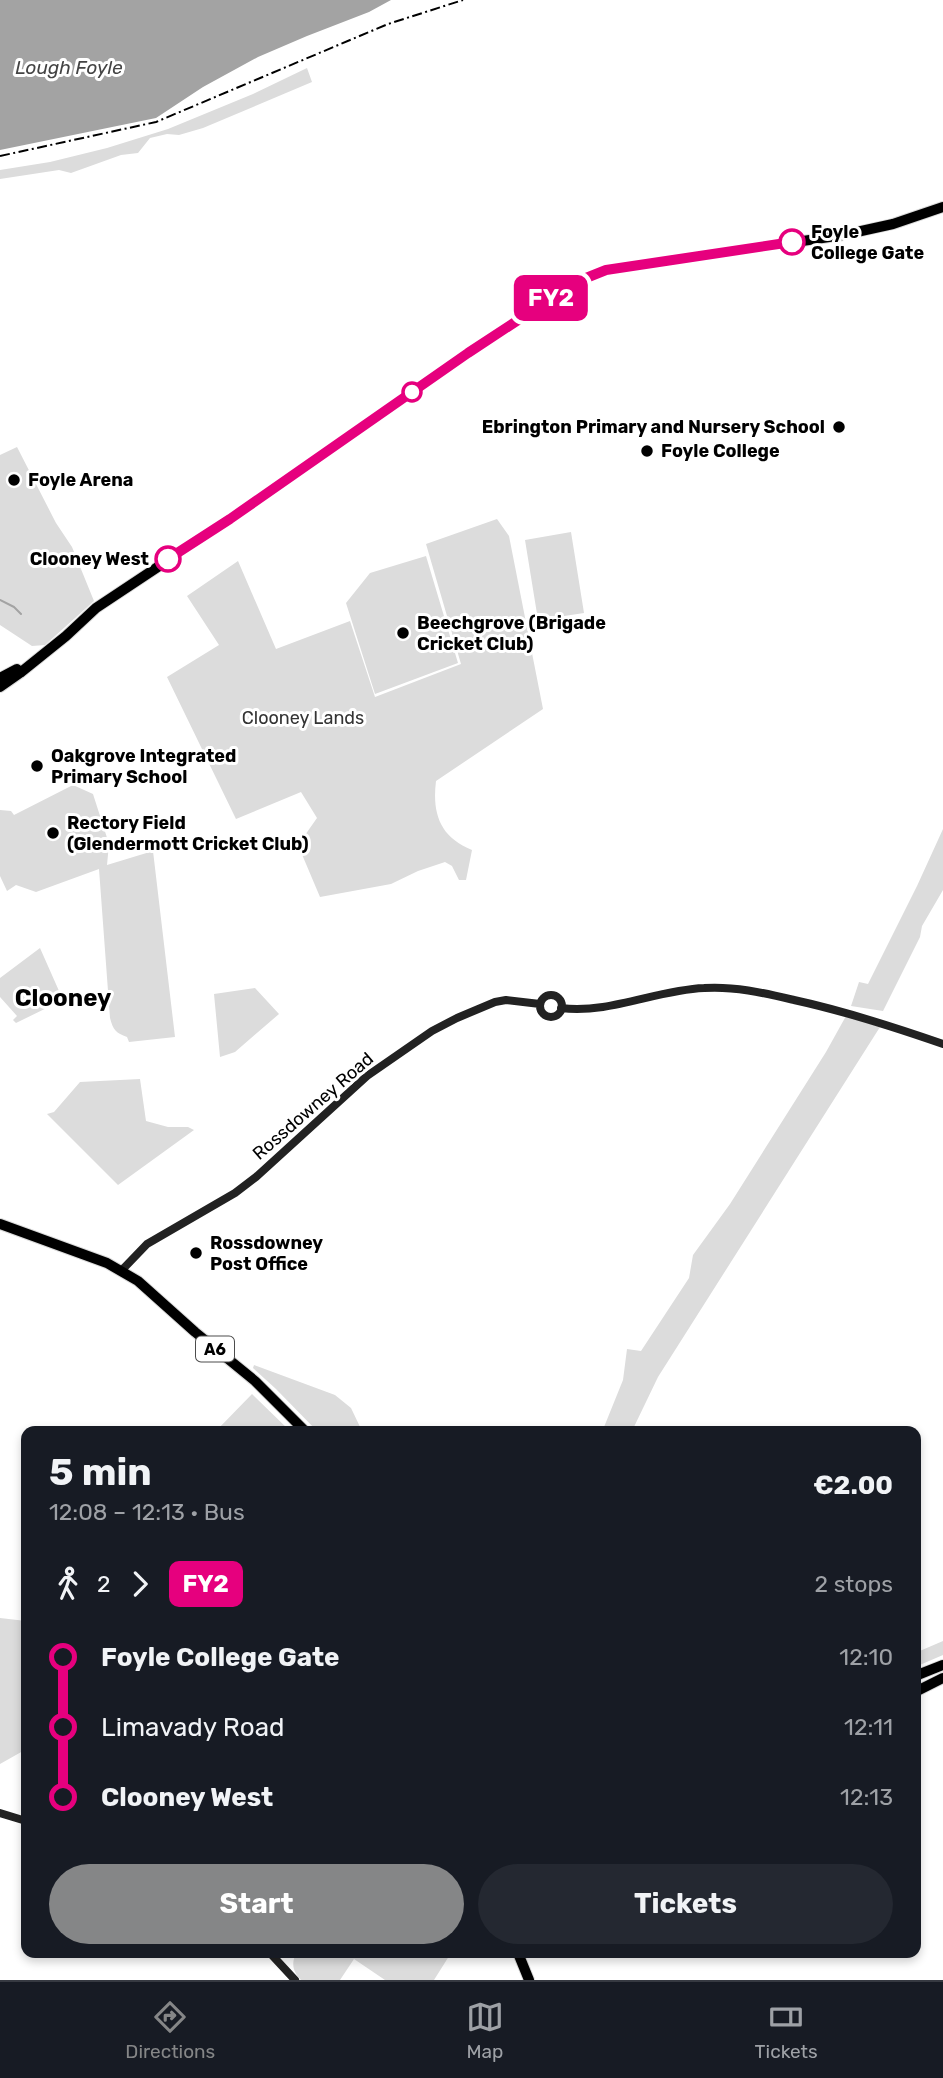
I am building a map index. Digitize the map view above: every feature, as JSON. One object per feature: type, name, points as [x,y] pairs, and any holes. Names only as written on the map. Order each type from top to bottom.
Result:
[{"type":"highway","points":[[2,682],[34,662],[96,608],[576,282],[606,270],[843,235],[893,224],[943,207]]},
{"type":"highway","name":"A6","points":[[0,1224],[122,1270],[255,1381],[300,1426]]},
{"type":"highway","points":[[921,1674],[943,1665]]},
{"type":"highway","points":[[921,1689],[943,1678]]},
{"type":"highway","points":[[521,1958],[529,1980]]},
{"type":"main road","points":[[561,1008],[584,1010],[703,988],[735,989],[771,994],[845,1012],[943,1044]]},
{"type":"main road","points":[[553,995],[559,999],[561,1008],[556,1015],[550,1017],[542,1011],[540,1004],[546,996],[553,995]]},
{"type":"main road","name":"Rossdowney Road","points":[[122,1270],[147,1244],[235,1193],[256,1177],[367,1076],[432,1031],[495,1002],[506,1000],[540,1004]]},
{"type":"main road","points":[[0,1813],[21,1819]]},
{"type":"main road","points":[[276,1958],[295,1980]]},
{"type":"green space","points":[[307,68],[312,82],[203,128],[179,135],[167,134],[150,138],[138,153],[121,155],[71,173],[59,170],[0,179],[0,170],[50,162],[168,129],[253,94]]},
{"type":"green space","points":[[17,447],[56,523],[72,547],[94,601],[45,645],[32,646],[0,625],[0,455]]},
{"type":"green space","name":"Clooney Lands","points":[[497,519],[509,536],[543,709],[436,781],[435,804],[440,823],[452,838],[472,850],[466,880],[459,880],[452,866],[445,862],[391,884],[320,897],[298,845],[317,818],[301,792],[236,819],[167,677],[219,645],[187,596],[238,561],[276,649],[350,621],[375,697],[461,664],[426,544]]},
{"type":"green space","points":[[571,532],[584,613],[538,620],[525,540]]},
{"type":"green space","name":"Beechgrove (Brigade Cricket Club)","points":[[426,556],[458,663],[375,694],[346,603],[370,573]]},
{"type":"green space","points":[[73,785],[93,794],[109,844],[107,865],[153,851],[175,1037],[129,1042],[127,1037],[112,1025],[99,869],[36,892],[16,885],[7,891],[0,876],[0,810],[11,811],[14,815]]},
{"type":"green space","points":[[943,829],[943,890],[922,926],[920,937],[883,1011],[851,1006],[859,982],[868,984]]},
{"type":"green space","points":[[40,948],[63,1000],[16,1023],[13,1020],[17,1016],[0,997],[0,978]]},
{"type":"green space","points":[[255,988],[279,1014],[235,1052],[220,1057],[214,994]]},
{"type":"green space","points":[[846,1016],[880,1027],[658,1377],[634,1426],[604,1426],[623,1380],[627,1349],[641,1351],[689,1278],[693,1255],[730,1204]]},
{"type":"green space","points":[[140,1079],[146,1121],[194,1130],[118,1185],[47,1114],[54,1112],[80,1082]]},
{"type":"green space","points":[[254,1365],[335,1395],[351,1408],[360,1426],[312,1426],[253,1368]]},
{"type":"green space","points":[[252,1394],[285,1426],[221,1426]]},
{"type":"green space","points":[[0,1618],[21,1620],[21,1752],[0,1764]]},
{"type":"green space","points":[[943,1641],[943,1655],[921,1664],[921,1650]]},
{"type":"green space","points":[[295,1958],[448,1958],[434,1980],[385,1980],[354,1959],[340,1980],[301,1980],[296,1974]]},
{"type":"water","name":"Lough Foyle","points":[[0,0],[391,0],[369,12],[258,57],[203,87],[156,118],[0,150]]},
{"type":"waterway","points":[[0,600],[21,614]]},
{"type":"railway","points":[[0,156],[156,122],[388,24],[463,0]]},
{"type":"bus line","name":"FY2","points":[[168,559],[576,282],[606,270],[792,242]]},
{"type":"place","name":"Foyle College Gate","points":[[792,242]]},
{"type":"place","name":"Ebrington Primary and Nursery School","points":[[839,427]]},
{"type":"place","name":"Foyle College","points":[[647,451]]},
{"type":"place","name":"Foyle Arena","points":[[14,480]]},
{"type":"place","name":"Clooney West","points":[[168,559]]},
{"type":"place","name":"Beechgrove (Brigade Cricket Club)","points":[[403,633]]},
{"type":"place","name":"Oakgrove Integrated Primary School","points":[[37,766]]},
{"type":"place","name":"Rectory Field (Glendermott Cricket Club)","points":[[53,833]]},
{"type":"place","name":"Rossdowney Post Office","points":[[196,1253]]},
{"type":"district","name":"Clooney","points":[[63,998]]}]
